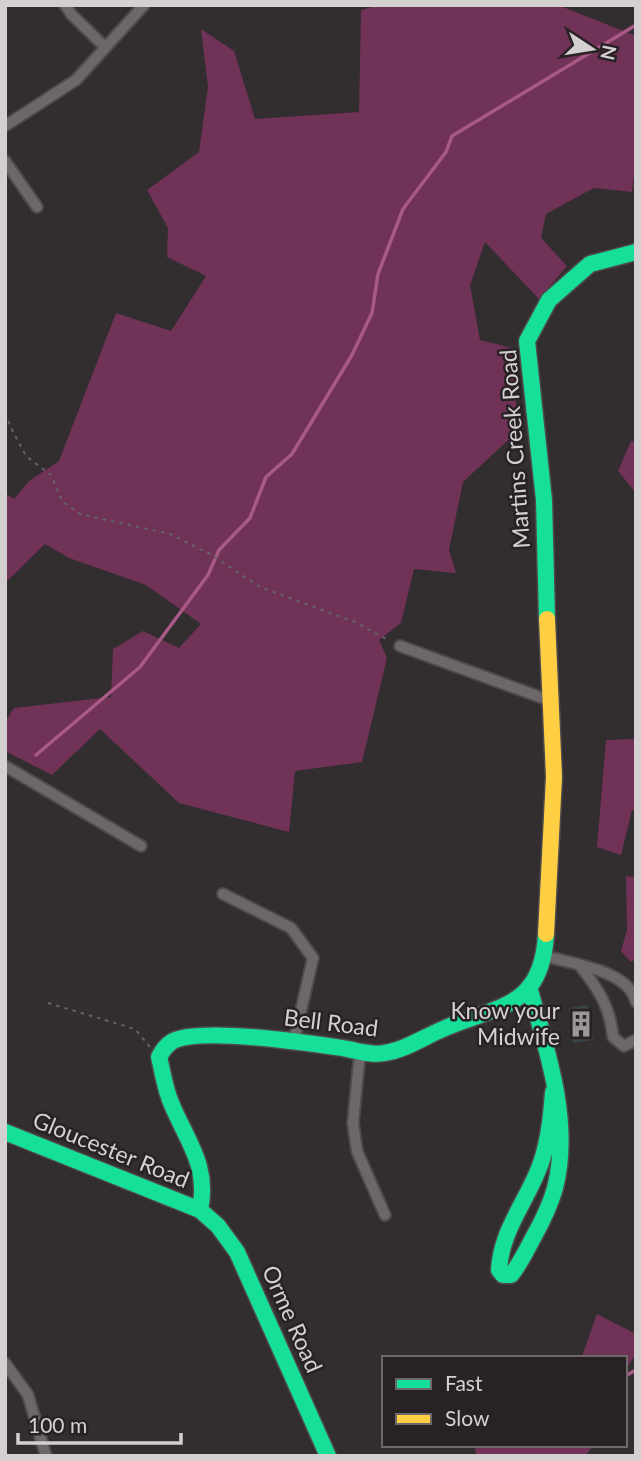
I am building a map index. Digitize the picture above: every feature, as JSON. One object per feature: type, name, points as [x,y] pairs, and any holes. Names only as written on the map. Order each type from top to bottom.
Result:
[{"type":"street","points":[[65,5],[106,47]]},
{"type":"street","points":[[5,126],[76,80],[144,5]]},
{"type":"street","points":[[5,161],[37,207]]},
{"type":"street","name":"Martins Creek Road","points":[[551,701],[544,500],[527,341],[549,300],[590,264],[636,252]]},
{"type":"street","points":[[400,646],[551,701]]},
{"type":"street","name":"Bell Road","points":[[159,1058],[175,1040],[205,1035],[294,1041],[382,1054],[444,1028],[510,1005],[529,987],[545,956],[554,777],[551,701]]},
{"type":"street","points":[[5,766],[141,846]]},
{"type":"street","points":[[223,894],[291,928],[313,958],[294,1041]]},
{"type":"street","points":[[545,956],[618,978],[635,996],[636,1002]]},
{"type":"street","points":[[581,967],[603,996],[612,1022],[613,1037],[624,1046],[636,1040]]},
{"type":"street","points":[[529,987],[542,1031],[553,1091],[561,1146],[551,1199],[518,1266],[511,1275],[503,1275],[499,1270],[500,1249],[537,1171],[549,1133],[553,1091]]},
{"type":"street","points":[[360,1052],[353,1123],[357,1151],[385,1215]]},
{"type":"street","points":[[159,1058],[166,1091],[201,1168],[205,1194],[200,1210]]},
{"type":"street","name":"Gloucester Road","points":[[5,1132],[200,1210]]},
{"type":"street","name":"Orme Road","points":[[200,1210],[213,1219],[234,1245],[328,1456]]},
{"type":"street","points":[[5,1363],[28,1395],[46,1456]]},
{"type":"path","points":[[5,413],[26,456],[51,475],[62,500],[80,514],[170,534],[210,554],[260,587],[355,622],[400,646]]},
{"type":"path","points":[[48,1003],[135,1029],[159,1058]]},
{"type":"shaded area","points":[[379,5],[558,5],[636,36],[636,159],[632,192],[594,188],[546,214],[541,238],[567,266],[539,299],[485,242],[470,285],[480,340],[516,349],[516,433],[463,482],[449,550],[456,573],[414,569],[401,623],[379,640],[387,658],[362,762],[295,771],[289,832],[179,803],[100,729],[52,775],[5,751],[5,722],[14,708],[111,697],[113,649],[143,631],[179,648],[201,624],[146,585],[69,558],[45,544],[5,583],[5,493],[14,499],[29,481],[59,461],[116,313],[171,331],[206,276],[167,257],[168,228],[147,190],[199,152],[208,87],[201,29],[234,51],[255,119],[359,112],[361,10]]},
{"type":"shaded area","points":[[631,441],[636,442],[636,493],[618,471]]},
{"type":"shaded area","points":[[636,739],[636,810],[632,810],[621,855],[597,847],[606,740]]},
{"type":"shaded area","points":[[626,876],[636,877],[636,959],[631,962],[621,951],[627,930]]},
{"type":"shaded area","points":[[597,1314],[636,1334],[636,1354],[627,1367],[627,1356],[582,1356]]},
{"type":"shaded area","points":[[475,1447],[592,1447],[585,1456],[476,1456]]},
{"type":"building","name":"Know your Midwife","points":[[588,1005],[593,1040],[573,1043],[569,1008]]},
{"type":"waterway","points":[[36,755],[140,667],[208,575],[219,550],[250,518],[266,477],[292,454],[352,355],[372,313],[378,274],[403,209],[446,152],[452,136],[636,25]]},
{"type":"waterway","points":[[627,1375],[636,1370]]},
{"type":"traffic: fast","points":[[547,619],[544,500],[527,341],[549,300],[590,264],[636,252]]},
{"type":"traffic: fast","points":[[200,1210],[202,1180],[199,1167],[170,1099],[159,1057],[168,1044],[187,1037],[206,1035],[255,1037],[379,1054],[392,1051],[514,1001],[536,977],[543,959],[546,934]]},
{"type":"traffic: fast","points":[[529,987],[555,1087],[561,1138],[560,1163],[553,1195],[540,1226],[511,1275],[503,1275],[499,1270],[504,1244],[544,1154],[553,1092]]},
{"type":"traffic: fast","points":[[5,1132],[200,1210],[218,1226],[237,1252],[328,1456]]},
{"type":"traffic: slow","points":[[546,934],[554,777],[547,619]]},
{"type":"place","name":"Know your Midwife","points":[[581,1024]]}]
